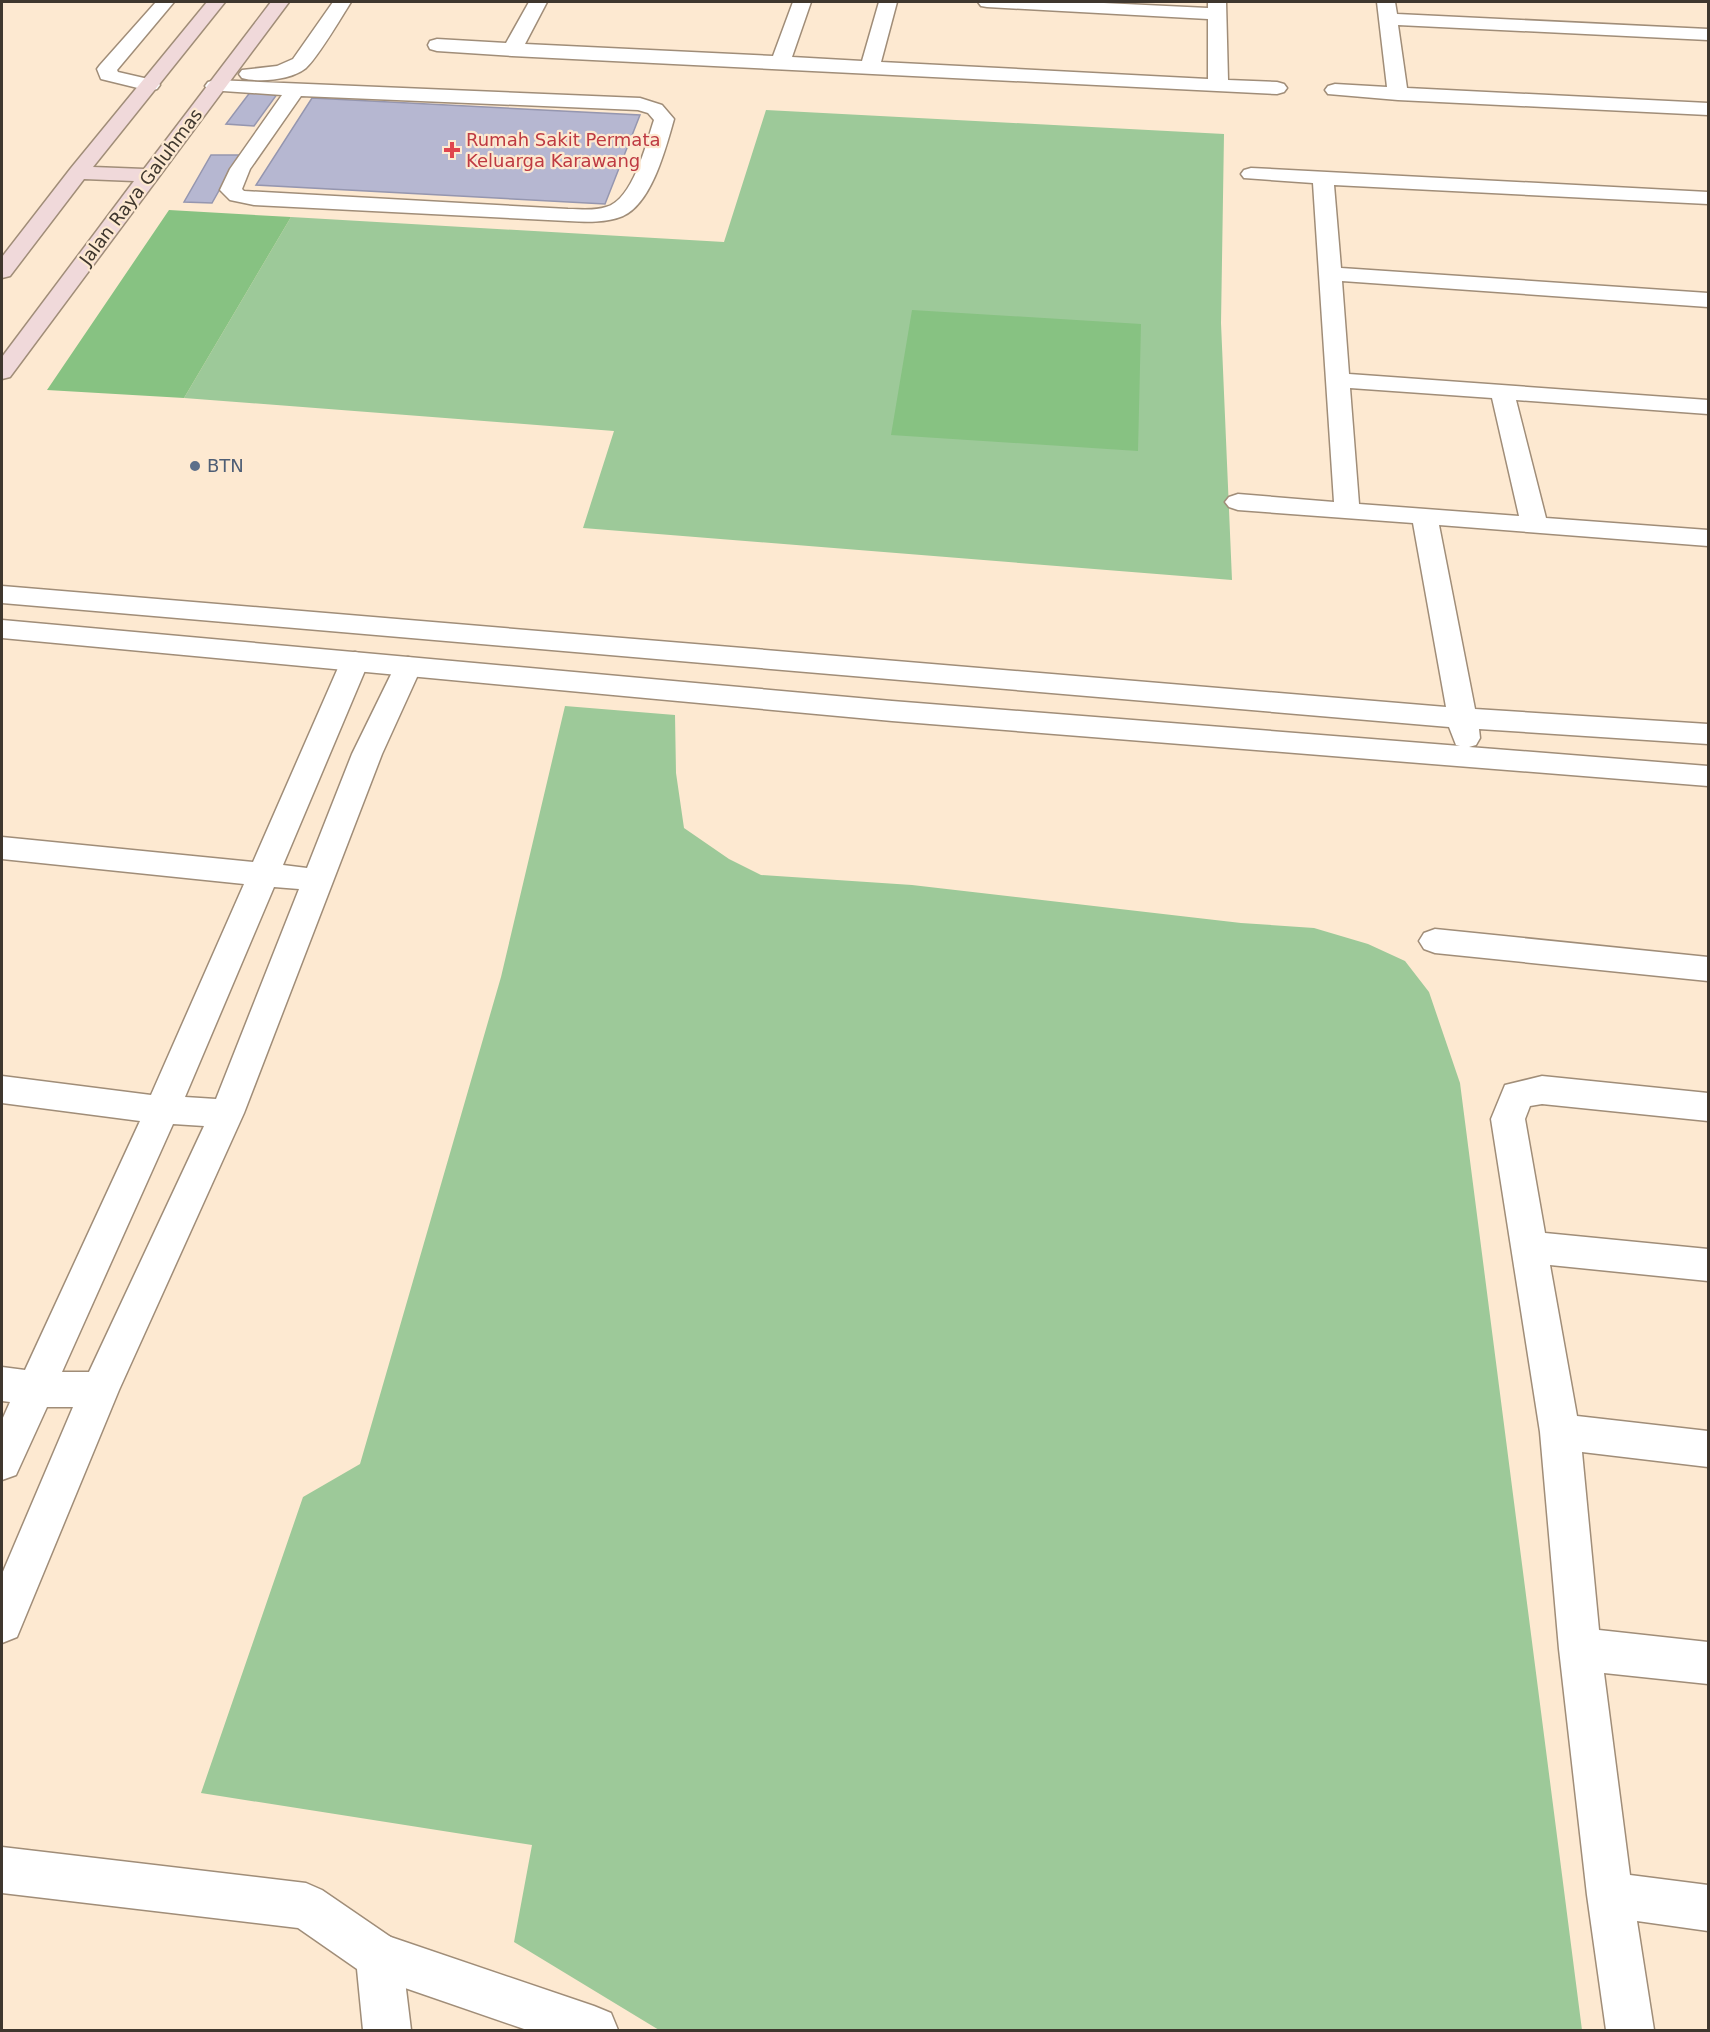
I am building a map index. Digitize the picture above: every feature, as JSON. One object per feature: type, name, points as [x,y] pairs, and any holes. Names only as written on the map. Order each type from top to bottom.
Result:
[{"type":"main road","points":[[2,271],[78,172],[216,2]]},
{"type":"main road","name":"Jalan Raya Galuhmas","points":[[2,372],[280,2]]},
{"type":"main road","points":[[78,172],[149,176]]},
{"type":"street","points":[[150,85],[112,77],[108,75],[107,69],[165,2]]},
{"type":"street","points":[[221,80],[274,74],[300,63],[342,2]]},
{"type":"street","points":[[512,50],[538,2]]},
{"type":"street","points":[[781,62],[802,2]]},
{"type":"street","points":[[870,68],[888,2]]},
{"type":"street","points":[[987,2],[1217,8],[1218,85]]},
{"type":"street","points":[[1398,94],[1387,10],[1708,34]]},
{"type":"street","points":[[437,45],[1277,88]]},
{"type":"street","points":[[221,80],[295,90],[640,104],[655,109],[664,119],[655,148],[635,192],[622,207],[601,215],[254,199],[237,196],[231,190],[240,169],[295,90]]},
{"type":"street","points":[[1335,90],[1708,109]]},
{"type":"street","points":[[1251,174],[1708,198]]},
{"type":"street","points":[[1323,178],[1347,510]]},
{"type":"street","points":[[1330,274],[1708,300]]},
{"type":"street","points":[[1338,380],[1708,406]]},
{"type":"street","points":[[1502,391],[1534,523]]},
{"type":"street","points":[[1238,502],[1708,538]]},
{"type":"street","points":[[1424,515],[1470,757]]},
{"type":"street","points":[[2,595],[1462,718],[1708,735]]},
{"type":"street","points":[[2,629],[892,711],[1708,776]]},
{"type":"street","points":[[2,1462],[19,1386],[162,1110],[355,661]]},
{"type":"street","points":[[2,1622],[100,1390],[228,1113],[367,754],[408,666]]},
{"type":"street","points":[[2,848],[318,880]]},
{"type":"street","points":[[1435,941],[1708,969]]},
{"type":"street","points":[[2,1089],[162,1110],[228,1113]]},
{"type":"street","points":[[1630,2031],[1610,1895],[1580,1649],[1560,1432],[1508,1119],[1517,1095],[1542,1090],[1708,1107]]},
{"type":"street","points":[[1531,1247],[1708,1265]]},
{"type":"street","points":[[19,1386],[100,1390]]},
{"type":"street","points":[[1560,1432],[1708,1449]]},
{"type":"street","points":[[1580,1649],[1708,1663]]},
{"type":"street","points":[[2,1870],[306,1906],[379,1956],[594,2031]]},
{"type":"street","points":[[1610,1895],[1708,1908]]},
{"type":"street","points":[[379,1956],[387,2031]]},
{"type":"green space","points":[[766,110],[1224,134],[1221,323],[1232,580],[583,528],[614,431],[184,398],[291,217],[724,242]]},
{"type":"green space","points":[[169,210],[291,217],[184,398],[47,390]]},
{"type":"green space","points":[[912,310],[1141,324],[1138,451],[891,435]]},
{"type":"green space","points":[[565,706],[675,715],[676,773],[684,828],[729,859],[761,875],[912,885],[1241,923],[1314,928],[1368,944],[1405,961],[1429,992],[1460,1083],[1582,2030],[659,2030],[514,1942],[532,1845],[201,1793],[303,1497],[360,1464],[501,977]]},
{"type":"building","points":[[251,91],[278,93],[254,126],[226,124]]},
{"type":"building","name":"Rumah Sakit Permata Keluarga Karawang","points":[[312,98],[640,115],[605,204],[256,185]]},
{"type":"building","points":[[211,155],[239,155],[212,203],[184,202]]},
{"type":"place","name":"Rumah Sakit Permata Keluarga Karawang","points":[[452,150]]},
{"type":"place","name":"BTN","points":[[195,466]]}]
